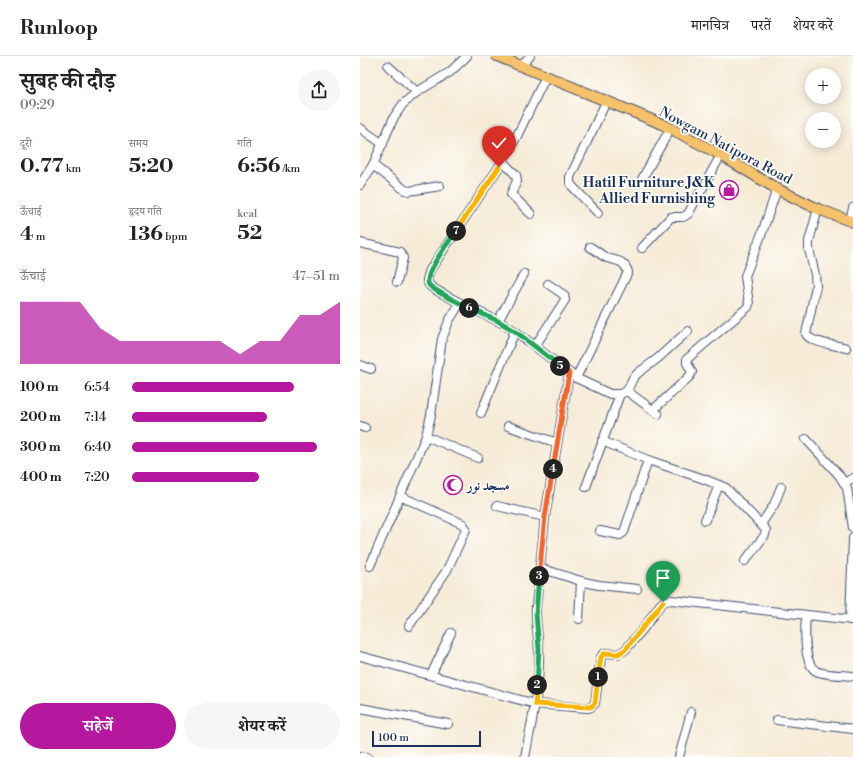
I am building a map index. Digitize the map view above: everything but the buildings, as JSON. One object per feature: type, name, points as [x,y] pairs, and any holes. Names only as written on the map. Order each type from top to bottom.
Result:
[{"type":"main road","name":"Nowgam Natipora Road","points":[[497,56],[670,129],[721,155],[777,189],[818,209],[851,221]]},
{"type":"street","points":[[360,184],[373,165],[394,117],[403,104],[417,92],[450,72],[467,56]]},
{"type":"street","points":[[521,66],[530,56]]},
{"type":"street","points":[[388,66],[417,92]]},
{"type":"street","points":[[546,76],[516,138],[428,274],[427,280],[429,284],[460,303],[515,331],[573,375],[610,394],[624,393],[656,412],[690,376],[692,372],[687,363],[687,359],[748,307],[749,304],[745,286],[745,276],[777,189]]},
{"type":"street","points":[[598,213],[572,186],[570,177],[606,102]]},
{"type":"street","points":[[360,128],[383,144]]},
{"type":"street","points":[[641,181],[670,129]]},
{"type":"street","points":[[642,248],[671,217],[683,217],[688,214],[721,155]]},
{"type":"street","points":[[502,161],[516,175],[517,178],[511,191],[512,196],[531,214]]},
{"type":"street","points":[[373,165],[405,190],[409,191],[440,186]]},
{"type":"street","points":[[851,221],[853,208]]},
{"type":"street","points":[[818,209],[809,241],[809,249],[816,286],[806,334],[807,337],[813,340],[846,348]]},
{"type":"street","points":[[360,243],[400,252],[403,258],[397,282]]},
{"type":"street","points":[[525,757],[535,704],[539,659],[536,614],[545,517],[558,443],[573,375],[628,272],[626,266],[621,261],[607,258],[590,247]]},
{"type":"street","points":[[498,321],[524,274]]},
{"type":"street","points":[[536,346],[565,300],[564,295],[548,284]]},
{"type":"street","points":[[370,566],[426,436],[431,415],[442,339],[449,321],[460,303]]},
{"type":"street","points":[[481,413],[515,331]]},
{"type":"street","points":[[586,487],[602,441],[624,393],[633,378],[658,359],[688,331]]},
{"type":"street","points":[[360,365],[370,369]]},
{"type":"street","points":[[508,426],[558,443]]},
{"type":"street","points":[[426,436],[478,458]]},
{"type":"street","points":[[806,439],[844,483],[849,493],[853,528]]},
{"type":"street","points":[[602,441],[648,460],[726,488],[761,524],[766,532],[745,561]]},
{"type":"street","points":[[600,531],[620,535],[624,532],[648,460]]},
{"type":"street","points":[[844,483],[853,478]]},
{"type":"street","points":[[706,520],[719,485]]},
{"type":"street","points":[[761,524],[774,505],[781,487]]},
{"type":"street","points":[[400,496],[463,524],[466,529],[447,570],[410,626]]},
{"type":"street","points":[[497,506],[545,517]]},
{"type":"street","points":[[360,656],[535,704],[588,708],[594,705],[601,657],[605,653],[618,654],[625,650],[643,629],[660,605],[667,600],[852,620],[853,538]]},
{"type":"street","points":[[540,568],[599,585],[636,589]]},
{"type":"street","points":[[579,619],[581,581]]},
{"type":"street","points":[[806,615],[804,635],[810,664],[813,668],[821,672],[853,676]]},
{"type":"street","points":[[431,675],[451,632]]},
{"type":"street","points":[[360,708],[448,724]]},
{"type":"street","points":[[679,757],[691,712]]},
{"type":"street","points":[[777,720],[853,729]]},
{"type":"street","points":[[360,756],[367,757]]},
{"type":"place","name":"Hatil Furniture J&K Allied Furnishing","points":[[729,190]]},
{"type":"place","name":"مسجد نور","points":[[453,485]]},
{"type":"route","points":[[499,167],[430,270],[427,280],[434,289],[515,331],[569,373],[545,517],[536,607],[539,671],[535,704],[588,708],[594,705],[601,657],[605,653],[618,654],[625,650],[663,602]]}]
